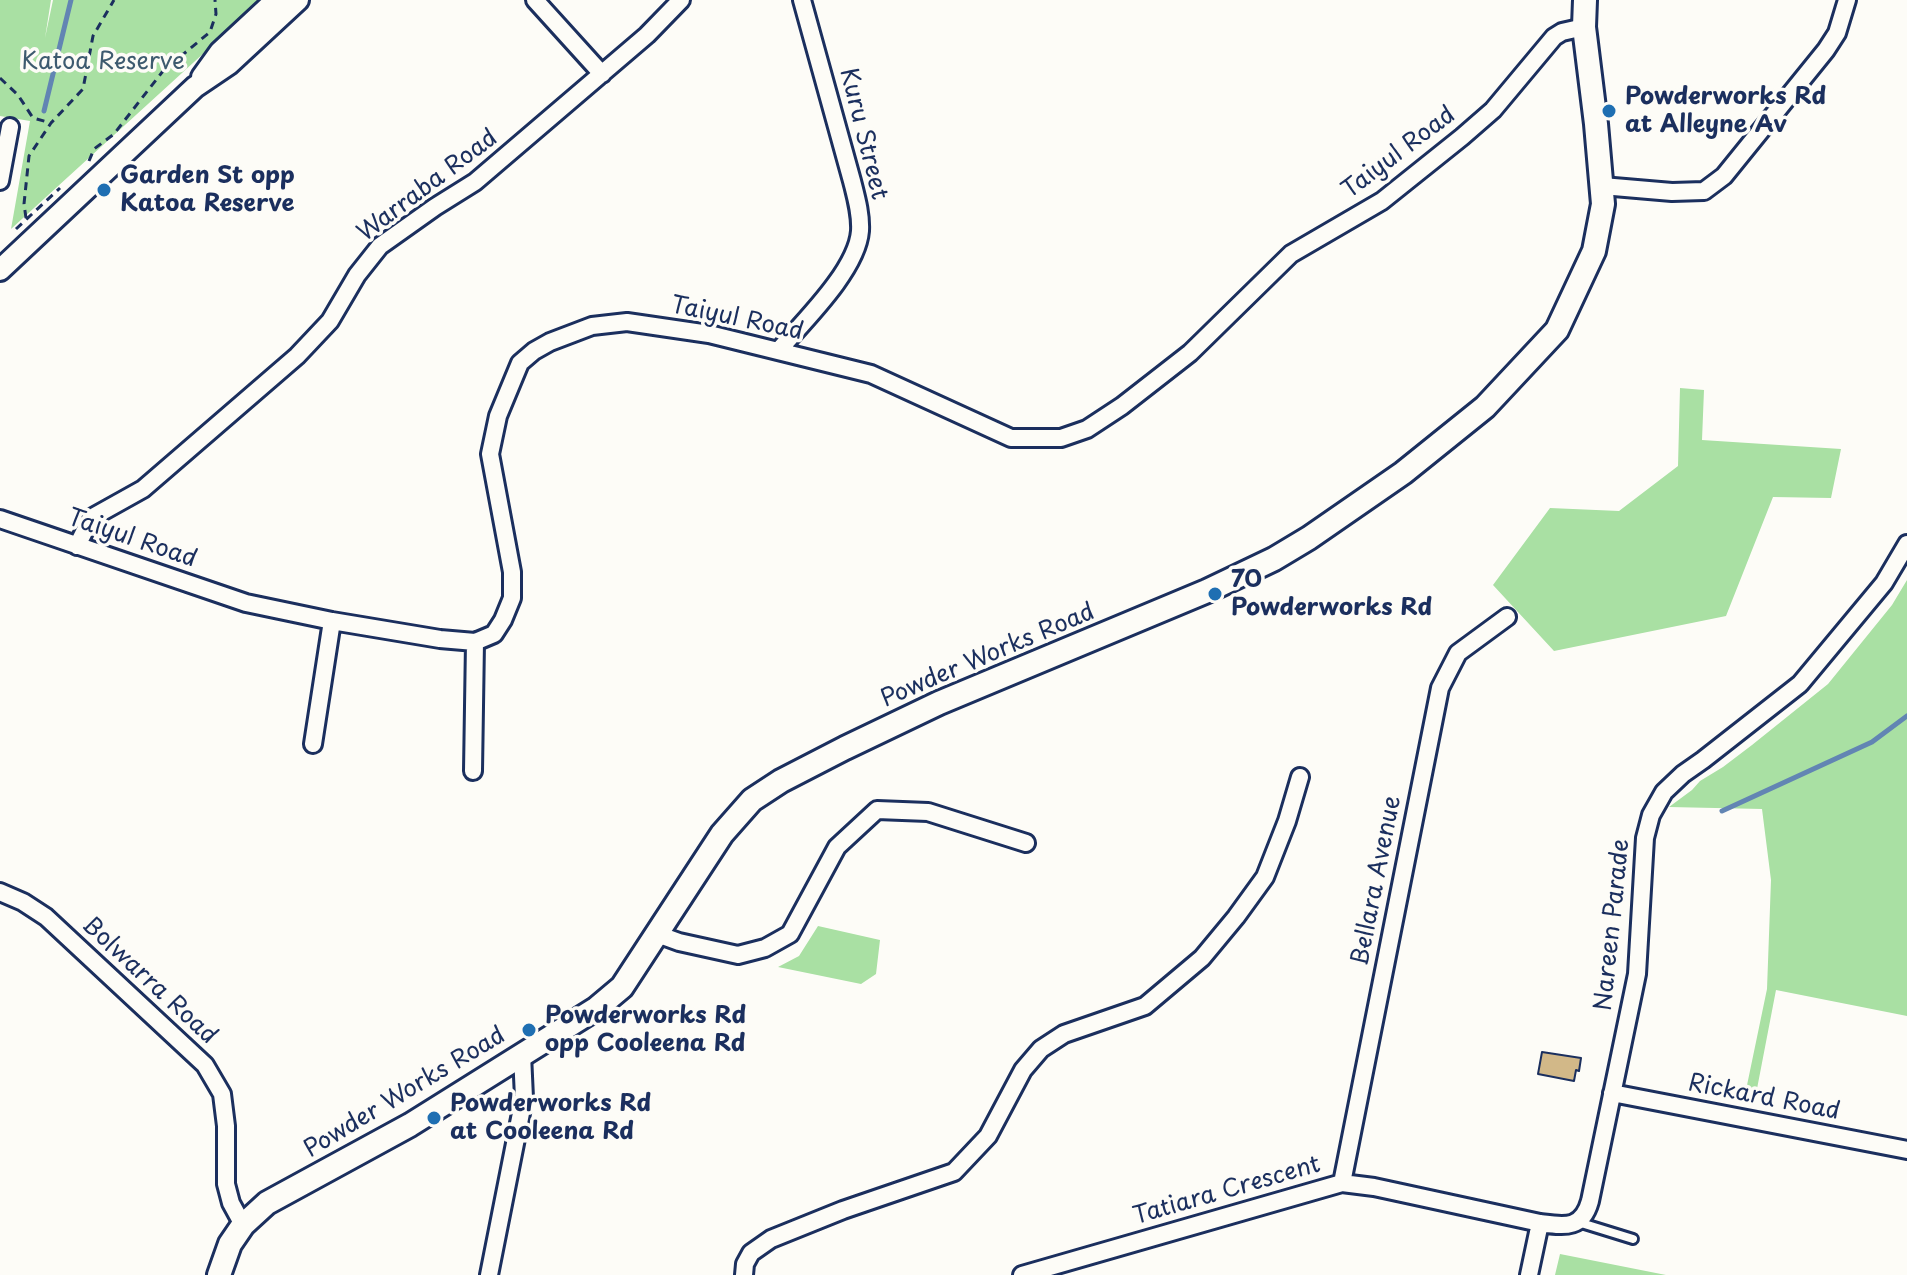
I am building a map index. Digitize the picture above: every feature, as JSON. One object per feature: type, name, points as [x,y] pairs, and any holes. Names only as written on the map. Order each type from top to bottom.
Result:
[{"type":"main road","name":"Powder Works Road","points":[[219,1275],[230,1244],[243,1225],[267,1203],[410,1125],[597,1008],[622,987],[722,834],[752,800],[781,781],[939,703],[1207,591],[1274,559],[1403,473],[1485,407],[1557,330],[1594,251],[1603,204],[1584,27],[1585,0]]},
{"type":"street","points":[[195,87],[220,52],[276,0]]},
{"type":"street","points":[[0,270],[195,87],[229,64],[298,0]]},
{"type":"street","points":[[535,0],[602,74]]},
{"type":"street","name":"Warraba Road","points":[[77,546],[91,518],[143,489],[297,356],[330,321],[357,275],[380,246],[475,182],[647,35],[681,0]]},
{"type":"street","name":"Kuru Street","points":[[778,351],[835,286],[853,255],[860,233],[858,203],[802,0]]},
{"type":"street","points":[[1602,186],[1672,192],[1704,191],[1724,176],[1826,50],[1837,33],[1847,0]]},
{"type":"street","name":"Taiyul Road","points":[[0,519],[246,603],[332,621],[475,642],[494,634],[512,598],[512,572],[490,454],[498,416],[520,363],[550,342],[592,326],[627,322],[709,334],[871,374],[1011,438],[1061,438],[1087,429],[1122,406],[1190,353],[1291,254],[1382,201],[1493,110],[1554,37],[1584,27]]},
{"type":"street","points":[[0,181],[10,127]]},
{"type":"street","name":"Nareen Parade","points":[[1578,1222],[1588,1209],[1637,974],[1645,838],[1656,804],[1683,774],[1800,684],[1884,583],[1907,544]]},
{"type":"street","name":"Bellara Avenue","points":[[1342,1183],[1440,688],[1458,653],[1507,617]]},
{"type":"street","points":[[313,744],[332,621]]},
{"type":"street","points":[[473,771],[475,642]]},
{"type":"street","points":[[744,1275],[751,1253],[771,1239],[843,1210],[954,1172],[988,1136],[1023,1070],[1041,1049],[1064,1034],[1145,1006],[1202,958],[1265,877],[1300,777]]},
{"type":"street","points":[[657,934],[738,955],[765,948],[790,934],[837,847],[877,810],[928,812],[1026,843]]},
{"type":"street","name":"Bolwarra Road","points":[[0,892],[46,917],[205,1065],[222,1094],[226,1126],[226,1184],[231,1203],[243,1225]]},
{"type":"street","points":[[489,1275],[524,1098],[522,1054]]},
{"type":"street","name":"Rickard Road","points":[[1612,1093],[1907,1150]]},
{"type":"street","name":"Tatiara Crescent","points":[[1022,1275],[1342,1183],[1374,1187],[1540,1223]]},
{"type":"street","points":[[1529,1275],[1540,1223],[1563,1225],[1578,1222]]},
{"type":"lane","points":[[1578,1222],[1633,1239]]},
{"type":"path","points":[[26,218],[24,204],[29,156],[51,123],[83,89],[93,36],[114,0]]},
{"type":"path","points":[[80,169],[91,159],[94,149],[114,134],[163,71],[210,32],[216,14],[215,0]]},
{"type":"path","points":[[0,78],[18,95],[33,118],[51,123]]},
{"type":"path","points":[[14,230],[69,179]]},
{"type":"green space","name":"Katoa Reserve","points":[[0,0],[51,0],[45,38],[53,0],[262,0],[11,229],[30,121],[0,116]]},
{"type":"green space","points":[[1680,388],[1704,390],[1702,440],[1841,449],[1831,498],[1773,497],[1726,616],[1554,651],[1493,585],[1550,508],[1619,511],[1678,466]]},
{"type":"green space","points":[[1907,580],[1907,1016],[1776,990],[1756,1094],[1746,1090],[1767,989],[1771,880],[1762,809],[1669,807],[1828,684],[1892,605]]},
{"type":"green space","points":[[818,926],[880,940],[876,974],[861,984],[778,967],[799,956]]},
{"type":"green space","points":[[1560,1254],[1666,1275],[1555,1275]]},
{"type":"building","points":[[1542,1052],[1581,1058],[1574,1081],[1538,1074]]},
{"type":"waterway","points":[[44,111],[71,0]]},
{"type":"waterway","points":[[1722,811],[1872,742],[1907,716]]},
{"type":"place","name":"Powderworks Rd at Alleyne Av","points":[[1609,111]]},
{"type":"place","name":"Garden St opp Katoa Reserve","points":[[104,190]]},
{"type":"place","name":"70 Powderworks Rd","points":[[1215,594]]},
{"type":"place","name":"Powderworks Rd opp Cooleena Rd","points":[[529,1030]]},
{"type":"place","name":"Powderworks Rd at Cooleena Rd","points":[[434,1118]]}]
